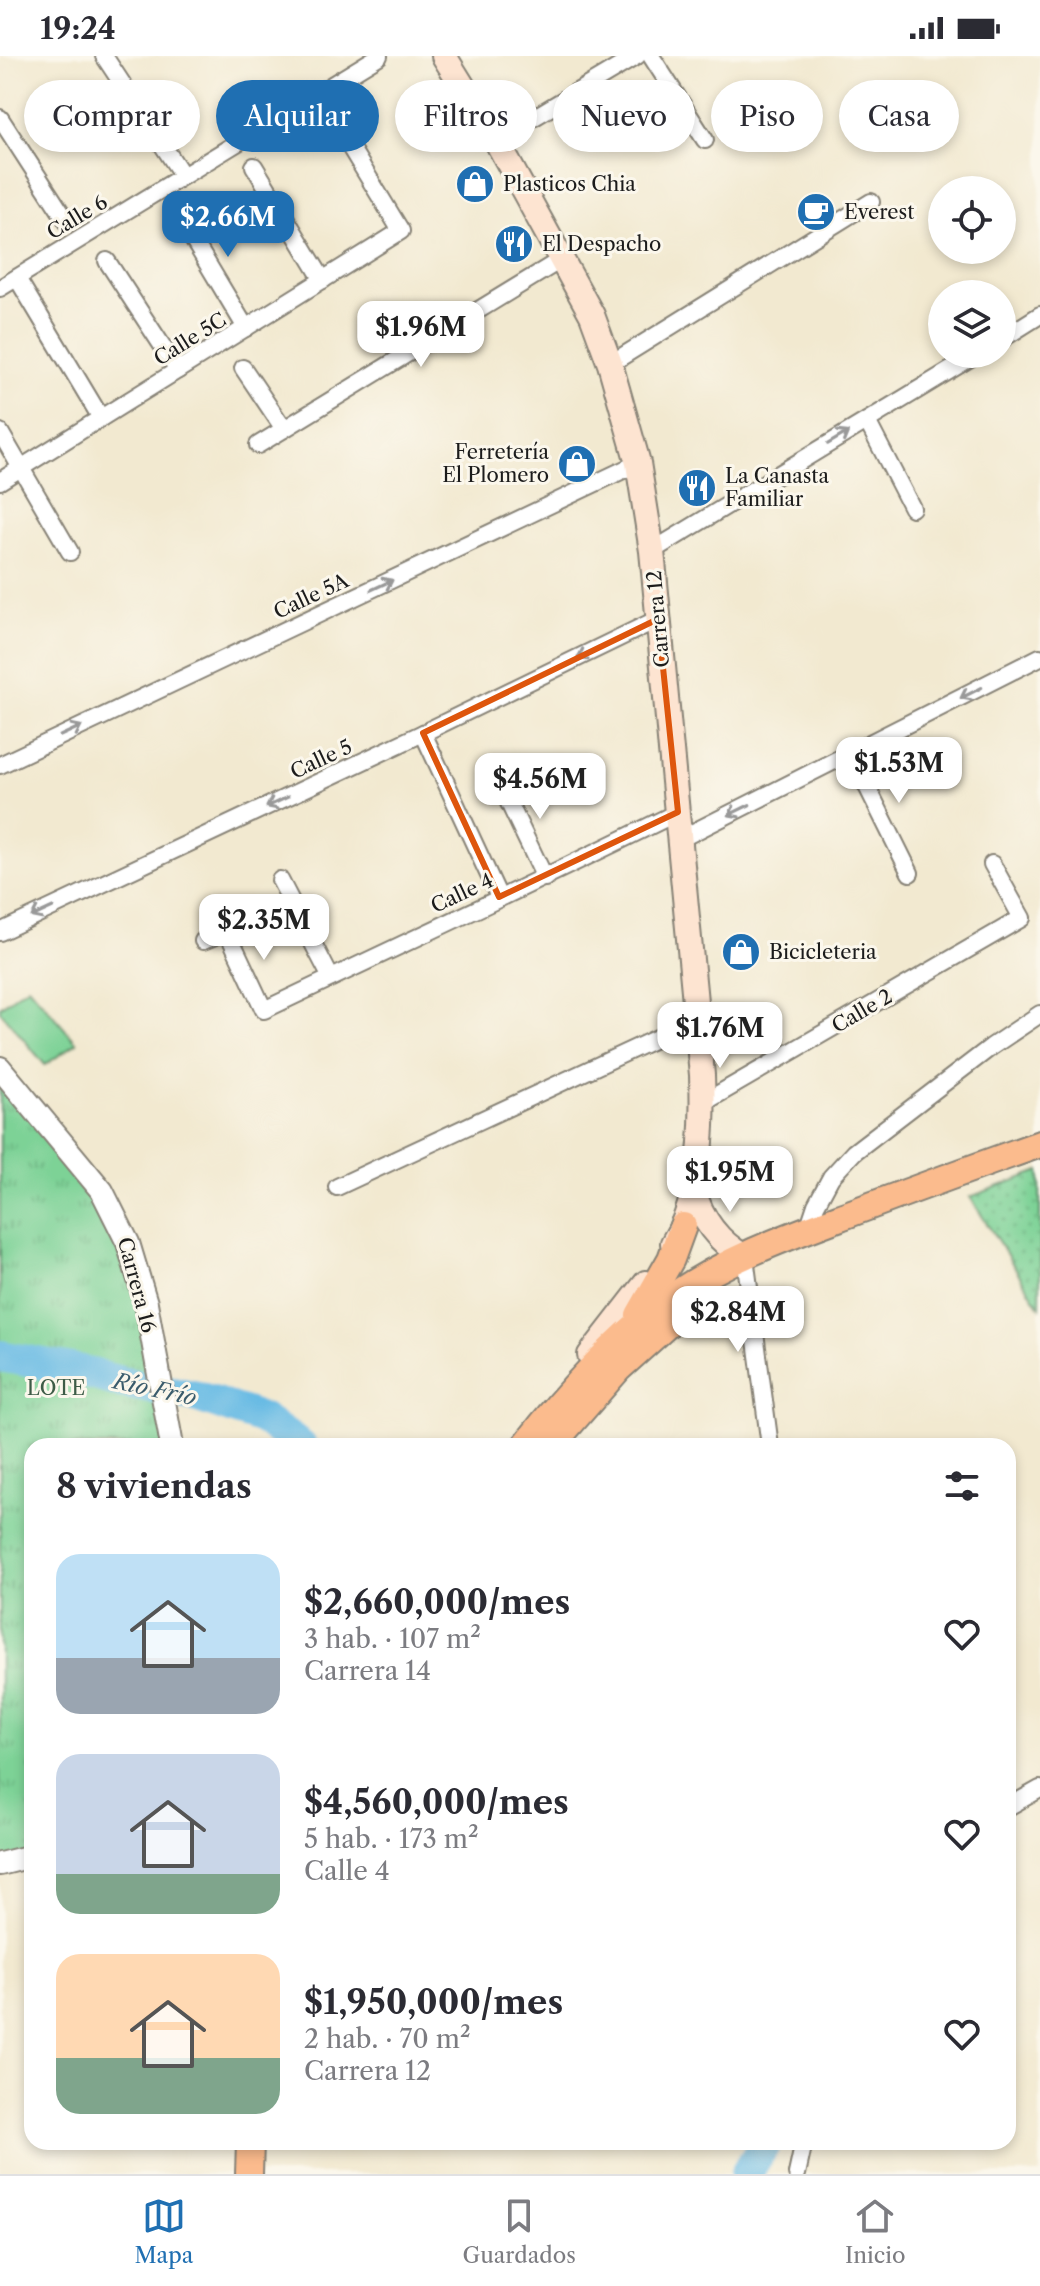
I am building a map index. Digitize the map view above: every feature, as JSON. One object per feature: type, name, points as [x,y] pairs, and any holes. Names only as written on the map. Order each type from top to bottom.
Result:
[{"type":"main road","name":"Carrera 12","points":[[444,56],[459,80]]},
{"type":"main road","name":"Carrera 12","points":[[503,152],[592,315],[610,364],[638,463],[652,551],[698,1019],[703,1103],[701,1144],[683,1226],[651,1278],[603,1341],[520,1438]]},
{"type":"main road","points":[[532,1438],[577,1384],[643,1320],[709,1274],[808,1229],[1040,1144]]},
{"type":"main road","points":[[693,1189],[711,1229],[726,1245],[745,1257]]},
{"type":"main road","points":[[555,1438],[655,1290],[683,1226]]},
{"type":"main road","points":[[557,1438],[619,1368],[745,1257]]},
{"type":"main road","points":[[249,2174],[250,2150]]},
{"type":"street","points":[[104,56],[183,176]]},
{"type":"street","name":"Calle 6","points":[[340,80],[379,56]]},
{"type":"street","points":[[537,116],[637,56]]},
{"type":"street","points":[[651,56],[705,140]]},
{"type":"street","points":[[2,125],[68,223]]},
{"type":"street","name":"Calle 6","points":[[0,288],[223,152]]},
{"type":"street","name":"Calle 5C","points":[[0,481],[401,231],[353,152]]},
{"type":"street","points":[[254,166],[323,280]]},
{"type":"street","points":[[610,364],[871,202]]},
{"type":"street","points":[[176,211],[246,328]]},
{"type":"street","points":[[258,445],[562,259]]},
{"type":"street","points":[[107,261],[178,370]]},
{"type":"street","points":[[17,278],[101,418]]},
{"type":"street","points":[[1016,330],[1040,315]]},
{"type":"street","points":[[243,368],[284,429]]},
{"type":"street","points":[[652,551],[954,368]]},
{"type":"street","points":[[867,421],[912,508]]},
{"type":"street","points":[[0,432],[70,552]]},
{"type":"street","name":"Calle 5A","points":[[0,765],[638,463]]},
{"type":"street","name":"Calle 5","points":[[0,932],[658,619]]},
{"type":"street","points":[[680,839],[1040,657]]},
{"type":"street","points":[[423,733],[499,897]]},
{"type":"street","points":[[851,754],[910,873]]},
{"type":"street","points":[[499,782],[545,878]]},
{"type":"street","name":"Calle 4","points":[[203,941],[227,931],[264,1010],[678,812]]},
{"type":"street","name":"Calle 2","points":[[703,1103],[1022,918],[992,864]]},
{"type":"street","points":[[280,880],[331,978]]},
{"type":"street","points":[[808,1229],[831,1177],[854,1152],[991,1047],[1040,1014]]},
{"type":"street","points":[[337,1187],[698,1019]]},
{"type":"street","name":"Carrera 16","points":[[0,1068],[102,1191],[112,1208],[128,1243],[146,1303],[170,1436]]},
{"type":"street","points":[[745,1257],[769,1438]]},
{"type":"street","points":[[1016,1802],[1040,1789]]},
{"type":"street","points":[[0,1864],[24,1858]]},
{"type":"street","points":[[797,2174],[802,2150]]},
{"type":"highlighted area","points":[[658,619],[678,812],[499,897],[423,733]]},
{"type":"green space","points":[[28,986],[77,1043],[45,1065],[0,1011],[0,1007]]},
{"type":"green space","name":"LOTE","points":[[0,1068],[112,1208],[170,1438],[24,1438],[24,1858],[0,1864]]},
{"type":"green space","points":[[1040,1171],[1040,1307],[970,1197]]},
{"type":"waterway","name":"Río Frío","points":[[0,1356],[198,1397],[263,1419],[290,1438]]},
{"type":"waterway","name":"Río Frío","points":[[746,2174],[761,2150]]},
{"type":"place","name":"Plasticos Chia","points":[[475,184]]},
{"type":"place","name":"Everest","points":[[816,212]]},
{"type":"place","name":"El Despacho","points":[[514,244]]},
{"type":"place","name":"Ferretería El Plomero","points":[[577,464]]},
{"type":"place","name":"La Canasta Familiar","points":[[697,488]]},
{"type":"place","name":"Bicicleteria","points":[[741,952]]}]
